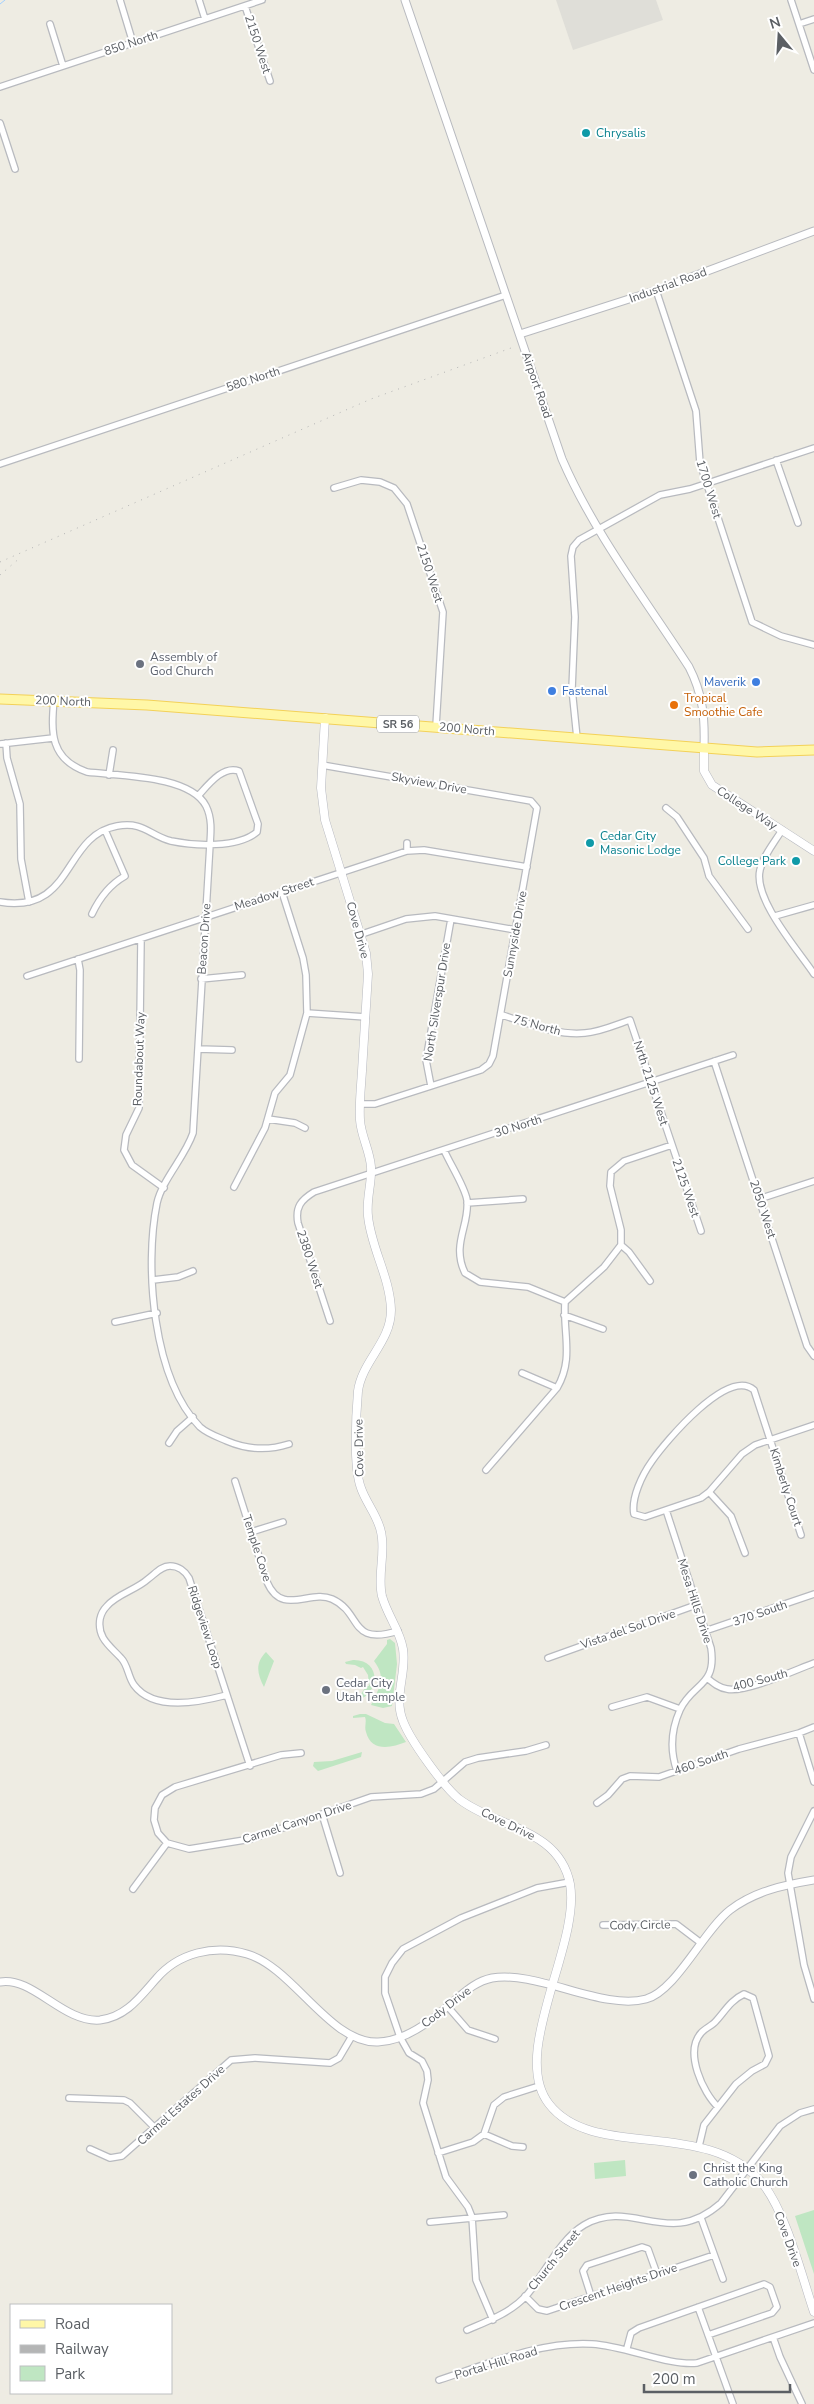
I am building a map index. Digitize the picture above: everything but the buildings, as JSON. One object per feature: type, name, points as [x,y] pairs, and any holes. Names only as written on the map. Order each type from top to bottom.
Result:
[{"type":"main road","name":"200 North","points":[[0,699],[54,700],[325,718],[774,753],[814,750]]},
{"type":"main road","name":"Cove Drive","points":[[325,718],[321,802],[341,872],[362,934],[366,953],[368,974],[360,1104],[361,1128],[370,1158],[371,1174],[368,1216],[391,1306],[390,1322],[386,1337],[364,1372],[359,1388],[357,1466],[361,1488],[381,1531],[383,1547],[381,1590],[386,1607],[398,1631],[404,1658],[398,1694],[401,1717],[411,1737],[458,1798],[542,1841],[553,1850],[563,1864],[570,1882],[570,1912],[537,2052],[539,2086],[550,2106],[568,2121],[586,2130],[699,2146],[732,2158],[747,2169],[763,2185],[779,2212],[814,2312]]},
{"type":"main road","name":"College Way","points":[[704,748],[704,771],[712,785],[814,851]]},
{"type":"street","points":[[120,0],[133,43]]},
{"type":"street","points":[[199,0],[205,19]]},
{"type":"street","name":"850 North","points":[[0,87],[262,0]]},
{"type":"street","name":"Airport Road","points":[[405,0],[562,459],[577,494],[598,529],[689,667],[698,685],[705,717],[704,748]]},
{"type":"street","points":[[791,0],[814,70]]},
{"type":"street","name":"2150 West","points":[[245,6],[270,82]]},
{"type":"street","points":[[799,24],[814,19]]},
{"type":"street","points":[[50,24],[63,66]]},
{"type":"street","points":[[0,123],[15,169]]},
{"type":"street","name":"Industrial Road","points":[[520,334],[656,290],[814,231]]},
{"type":"street","name":"1700 West","points":[[656,290],[696,411],[699,458],[752,622],[781,636],[814,645]]},
{"type":"street","name":"580 North","points":[[0,464],[506,295]]},
{"type":"street","points":[[577,738],[572,689],[573,607],[571,556],[573,546],[579,540],[654,497],[707,483],[814,448]]},
{"type":"street","points":[[776,460],[798,524]]},
{"type":"street","name":"2150 West","points":[[334,488],[361,480],[380,482],[394,488],[407,504],[443,612],[436,726]]},
{"type":"street","points":[[0,902],[15,904],[29,902],[52,890],[88,842],[105,830],[116,826],[130,825],[141,827],[172,841],[210,844],[229,843],[251,837],[257,832],[258,824],[239,770],[233,768],[226,770],[198,796],[182,785],[87,772],[75,768],[58,751],[53,738],[54,700]]},
{"type":"street","points":[[29,902],[21,859],[20,804],[3,744],[53,738]]},
{"type":"street","points":[[109,775],[113,750]]},
{"type":"street","name":"Skyview Drive","points":[[322,765],[531,801],[535,804]]},
{"type":"street","name":"Beacon Drive","points":[[198,796],[209,814],[210,844],[193,1133],[187,1149],[164,1188],[155,1214],[152,1254],[157,1313],[165,1367],[173,1385],[193,1418],[211,1434],[250,1449],[289,1444]]},
{"type":"street","name":"Sunnyside Drive","points":[[431,1086],[481,1070],[489,1064],[493,1056],[502,1015],[537,808],[535,804]]},
{"type":"street","points":[[666,808],[678,817],[704,858],[709,876],[748,929]]},
{"type":"street","points":[[92,914],[104,893],[125,876],[105,830]]},
{"type":"street","points":[[782,830],[766,856],[759,873],[763,896],[814,974]]},
{"type":"street","points":[[406,843],[408,851]]},
{"type":"street","name":"Meadow Street","points":[[27,976],[408,851],[424,850],[526,867]]},
{"type":"street","points":[[234,1187],[268,1119],[275,1093],[290,1075],[307,1013],[306,975],[303,958],[282,892]]},
{"type":"street","points":[[775,916],[814,905]]},
{"type":"street","points":[[362,934],[420,917],[450,919],[516,930]]},
{"type":"street","name":"North Silverspur Drive","points":[[431,1086],[426,1060],[450,919]]},
{"type":"street","name":"Roundabout Way","points":[[141,938],[139,1108],[126,1135],[124,1150],[132,1165],[164,1188]]},
{"type":"street","points":[[78,959],[80,970],[79,1059]]},
{"type":"street","points":[[201,979],[242,975]]},
{"type":"street","points":[[307,1013],[366,1017]]},
{"type":"street","name":"75 North","points":[[502,1015],[546,1029],[574,1034],[597,1031],[630,1020]]},
{"type":"street","name":"Nrth 2125 West","points":[[630,1020],[672,1145]]},
{"type":"street","points":[[198,1049],[232,1050]]},
{"type":"street","name":"30 North","points":[[304,1198],[314,1192],[733,1055]]},
{"type":"street","name":"2050 West","points":[[714,1061],[808,1346],[814,1356]]},
{"type":"street","points":[[360,1104],[375,1104],[431,1086]]},
{"type":"street","points":[[268,1119],[294,1123],[305,1128]]},
{"type":"street","points":[[486,1470],[557,1388],[567,1365],[565,1302],[604,1267],[621,1245],[620,1230],[610,1186],[611,1172],[624,1161],[672,1145]]},
{"type":"street","name":"2125 West","points":[[672,1145],[700,1231]]},
{"type":"street","points":[[444,1150],[467,1202],[460,1249],[465,1273],[480,1282],[536,1289],[565,1302]]},
{"type":"street","points":[[759,1199],[814,1181]]},
{"type":"street","name":"2380 West","points":[[304,1198],[298,1205],[298,1222],[330,1321]]},
{"type":"street","points":[[467,1202],[522,1199]]},
{"type":"street","points":[[621,1245],[629,1252],[650,1281]]},
{"type":"street","points":[[153,1280],[178,1277],[193,1271]]},
{"type":"street","points":[[115,1322],[157,1313]]},
{"type":"street","points":[[564,1315],[603,1330]]},
{"type":"street","points":[[522,1373],[557,1388]]},
{"type":"street","name":"Kimberly Court","points":[[666,1510],[645,1517],[634,1514],[632,1504],[652,1460],[703,1404],[717,1394],[742,1385],[748,1385],[754,1390],[801,1535]]},
{"type":"street","points":[[169,1443],[177,1431],[193,1418]]},
{"type":"street","points":[[666,1510],[700,1498],[709,1492],[742,1454],[755,1445],[811,1426]]},
{"type":"street","name":"Temple Cove","points":[[235,1480],[268,1582],[276,1594],[293,1601],[321,1597],[330,1598],[338,1603],[368,1634],[379,1636],[398,1631]]},
{"type":"street","points":[[709,1492],[731,1516],[745,1553]]},
{"type":"street","name":"Mesa Hills Drive","points":[[666,1510],[713,1659],[707,1678]]},
{"type":"street","points":[[252,1532],[282,1522]]},
{"type":"street","name":"Ridgeview Loop","points":[[227,1695],[203,1702],[166,1702],[153,1698],[137,1688],[122,1659],[103,1638],[100,1626],[103,1611],[108,1604],[145,1582],[162,1568],[170,1566],[181,1569],[189,1578],[227,1695],[250,1766]]},
{"type":"street","name":"370 South","points":[[705,1631],[814,1594]]},
{"type":"street","name":"Vista del Sol Drive","points":[[548,1658],[696,1605]]},
{"type":"street","name":"400 South","points":[[707,1678],[718,1686],[733,1690],[767,1681],[814,1663]]},
{"type":"street","points":[[677,1771],[671,1749],[680,1709],[707,1678]]},
{"type":"street","points":[[612,1707],[647,1697],[680,1709]]},
{"type":"street","name":"460 South","points":[[596,1803],[608,1795],[622,1779],[639,1775],[659,1777],[739,1750],[799,1734],[814,1727]]},
{"type":"street","points":[[799,1734],[814,1782]]},
{"type":"street","name":"Carmel Canyon Drive","points":[[168,1843],[189,1849],[251,1839],[371,1797],[421,1794],[434,1789],[444,1782],[465,1762],[506,1755],[546,1745]]},
{"type":"street","points":[[133,1890],[168,1843],[158,1833],[154,1820],[156,1808],[162,1795],[175,1787],[250,1766],[281,1755],[301,1754]]},
{"type":"street","points":[[814,1812],[789,1864],[790,1884],[804,1965],[814,1999]]},
{"type":"street","points":[[322,1814],[340,1873]]},
{"type":"street","name":"Cody Drive","points":[[0,1982],[6,1980],[23,1986],[72,2014],[99,2020],[120,2014],[136,2002],[158,1976],[177,1960],[200,1951],[225,1950],[248,1954],[268,1963],[357,2040],[378,2042],[400,2037],[426,2025],[470,1987],[490,1978],[512,1977],[622,2001],[647,1999],[664,1989],[729,1910],[761,1892],[814,1880]]},
{"type":"street","points":[[494,2320],[476,2280],[472,2217],[468,2207],[446,2178],[423,2103],[428,2080],[427,2071],[422,2061],[409,2053],[400,2037],[385,1993],[385,1977],[392,1963],[403,1950],[461,1918],[537,1888],[570,1882]]},
{"type":"street","name":"Cody Circle","points":[[603,1925],[676,1924],[701,1943]]},
{"type":"street","points":[[699,2146],[704,2125],[736,2084],[752,2071],[765,2064],[769,2056],[753,1998],[744,1994],[736,1998],[714,2023],[700,2034],[694,2048],[695,2063],[707,2097],[718,2107]]},
{"type":"street","points":[[448,2007],[468,2030],[495,2039]]},
{"type":"street","name":"Carmel Estates Drive","points":[[90,2149],[110,2158],[122,2156],[231,2060],[255,2058],[330,2063],[339,2058],[352,2036]]},
{"type":"street","points":[[438,2154],[473,2142],[484,2134],[494,2105],[504,2097],[539,2086]]},
{"type":"street","points":[[69,2098],[124,2100],[130,2103],[155,2128]]},
{"type":"street","name":"Church Street","points":[[467,2330],[494,2320],[512,2309],[525,2296],[567,2241],[584,2225],[602,2218],[625,2216],[666,2224],[684,2224],[701,2218],[721,2203],[780,2126],[800,2113],[814,2108]]},
{"type":"street","points":[[484,2134],[512,2146],[523,2147]]},
{"type":"street","points":[[430,2222],[504,2215]]},
{"type":"street","points":[[701,2218],[723,2279]]},
{"type":"street","points":[[591,2296],[583,2271],[587,2265],[642,2246],[648,2250],[657,2274]]},
{"type":"street","name":"Crescent Heights Drive","points":[[525,2296],[538,2309],[547,2311],[714,2255]]},
{"type":"street","points":[[627,2348],[630,2333],[634,2330],[764,2284],[770,2287],[777,2306],[772,2313],[708,2335]]},
{"type":"street","points":[[698,2307],[732,2404]]},
{"type":"street","name":"Portal Hill Road","points":[[439,2380],[525,2352],[564,2345],[591,2344],[627,2348],[683,2364],[697,2363],[814,2323]]},
{"type":"street","points":[[773,2337],[780,2358],[802,2404]]},
{"type":"shaded area","points":[[556,0],[656,0],[663,20],[573,50]]},
{"type":"green space","points":[[390,1639],[395,1643],[397,1664],[392,1706],[383,1708],[371,1705],[379,1688],[381,1678],[374,1661],[387,1644],[387,1640]]},
{"type":"green space","points":[[266,1652],[274,1661],[264,1687],[258,1669],[260,1660]]},
{"type":"green space","points":[[353,1660],[362,1661],[369,1665],[373,1670],[374,1677],[371,1691],[357,1701],[366,1686],[369,1686],[368,1675],[363,1667],[346,1664],[345,1662]]},
{"type":"green space","points":[[366,1714],[385,1723],[394,1724],[406,1742],[388,1747],[377,1746],[372,1743],[366,1732],[365,1717],[353,1718],[353,1716]]},
{"type":"green space","points":[[362,1752],[361,1757],[318,1771],[313,1766],[314,1762],[332,1761]]},
{"type":"green space","points":[[625,2160],[626,2176],[595,2179],[594,2163]]},
{"type":"green space","points":[[814,2210],[814,2274],[795,2216]]},
{"type":"waterway","points":[[0,4],[5,0]]},
{"type":"railway","points":[[0,562],[371,399],[511,348]]},
{"type":"railway","points":[[0,575],[21,557]]},
{"type":"place","name":"Chrysalis","points":[[586,133]]},
{"type":"place","name":"Assembly of God Church","points":[[140,664]]},
{"type":"place","name":"Maverik","points":[[756,682]]},
{"type":"place","name":"Fastenal","points":[[552,691]]},
{"type":"place","name":"Tropical Smoothie Cafe","points":[[674,705]]},
{"type":"place","name":"Cedar City Masonic Lodge","points":[[590,843]]},
{"type":"place","name":"College Park","points":[[796,861]]},
{"type":"place","name":"Cedar City Utah Temple","points":[[326,1690]]},
{"type":"place","name":"Christ the King Catholic Church","points":[[693,2175]]}]
